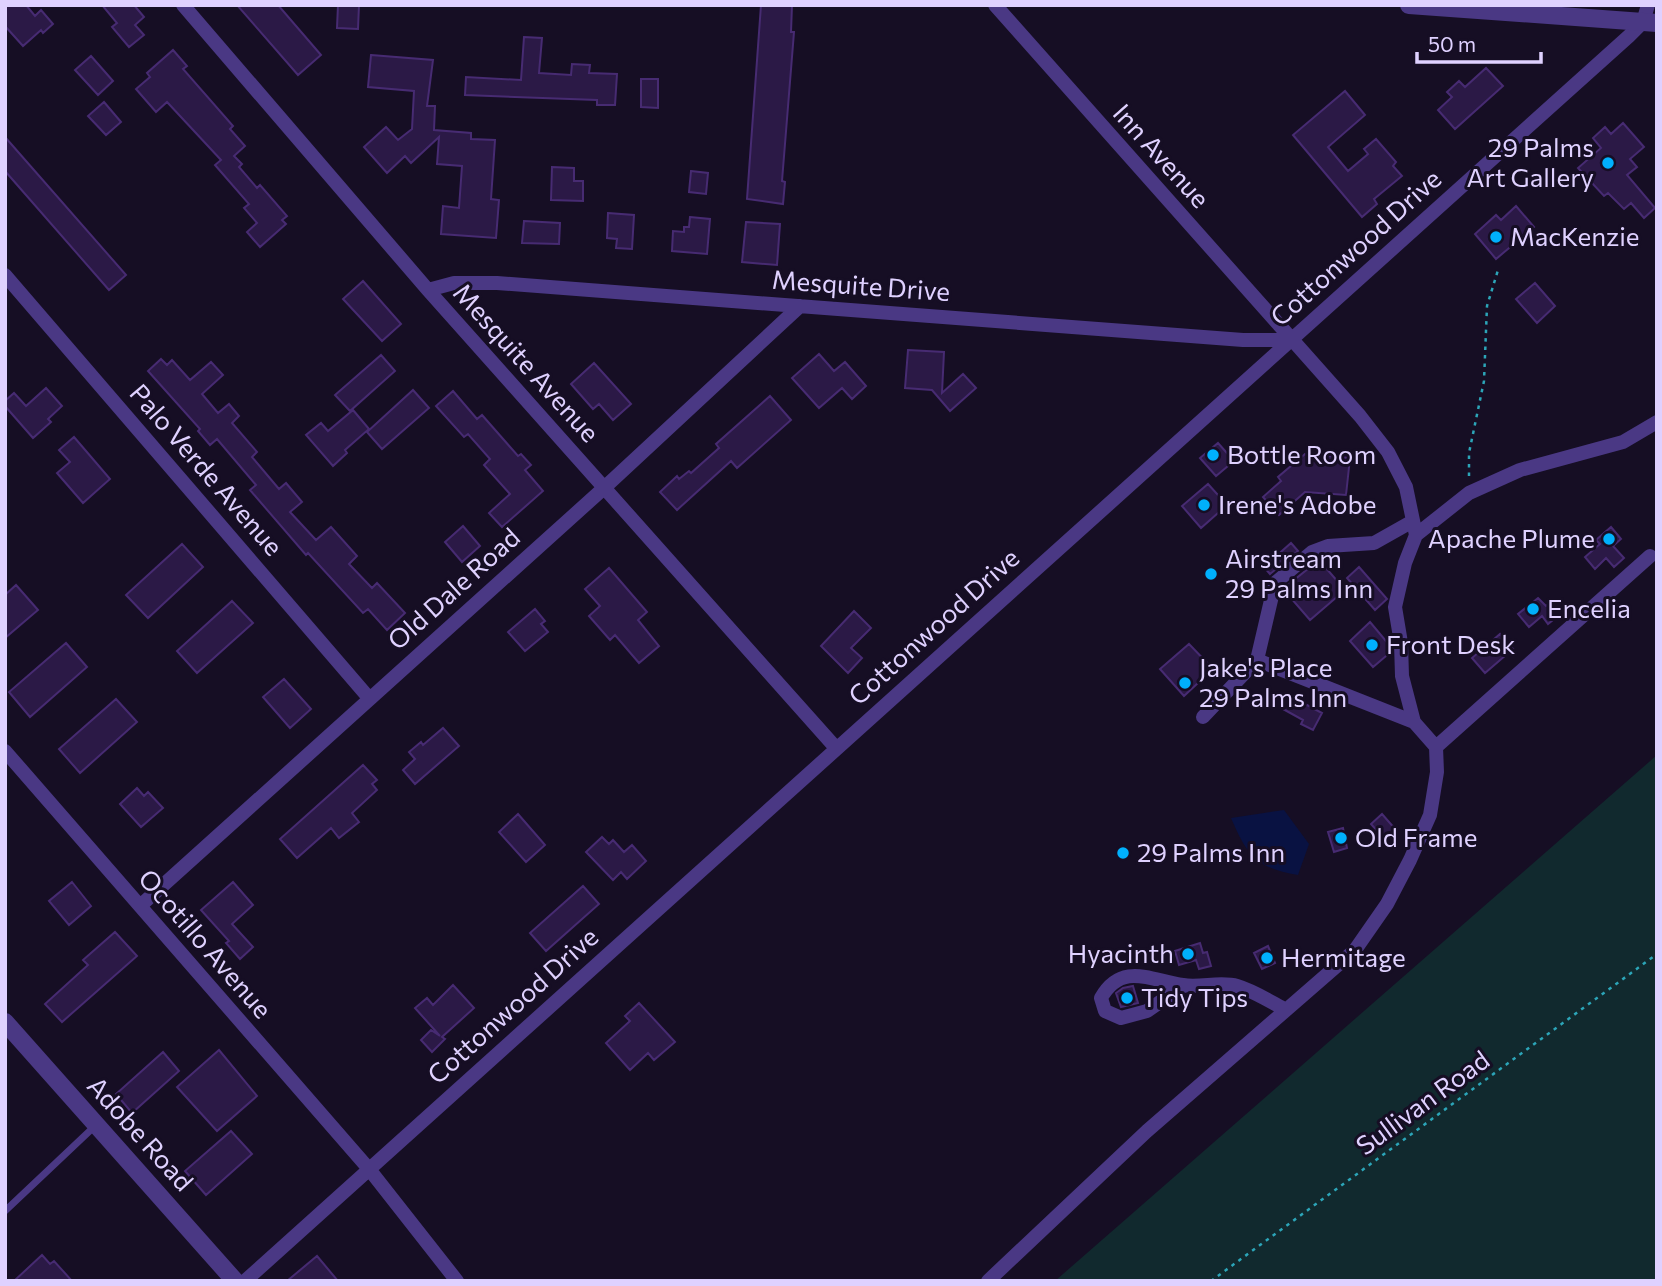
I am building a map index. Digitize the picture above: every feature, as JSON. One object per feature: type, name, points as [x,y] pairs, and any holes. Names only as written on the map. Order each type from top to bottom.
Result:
[{"type":"street","name":"Mesquite Avenue","points":[[183,5],[428,290],[836,748]]},
{"type":"street","name":"Inn Avenue","points":[[995,5],[1360,416],[1388,453],[1406,487],[1414,528]]},
{"type":"street","points":[[1409,5],[1649,17]]},
{"type":"street","name":"Cottonwood Drive","points":[[245,1281],[1649,17]]},
{"type":"street","name":"Palo Verde Avenue","points":[[5,275],[369,698]]},
{"type":"street","name":"Mesquite Drive","points":[[428,290],[454,284],[497,282],[1243,340],[1291,340]]},
{"type":"street","name":"Old Dale Road","points":[[140,906],[604,488],[800,306]]},
{"type":"street","points":[[1203,718],[1257,660],[1275,583],[1312,552],[1328,546],[1374,542],[1414,528],[1469,493],[1520,470],[1623,442],[1657,422]]},
{"type":"street","points":[[988,1281],[1147,1131],[1355,950],[1387,904],[1430,816],[1437,772],[1436,747],[1414,722],[1402,676],[1401,643],[1395,607],[1414,528]]},
{"type":"street","points":[[1436,747],[1650,556]]},
{"type":"street","points":[[1257,660],[1414,722]]},
{"type":"street","name":"Ocotillo Avenue","points":[[5,751],[369,1169],[457,1281]]},
{"type":"street","points":[[1183,986],[1147,1011],[1121,1018],[1105,1011],[1101,998],[1107,986],[1130,976],[1155,977],[1183,986],[1236,985],[1286,1010]]},
{"type":"street","name":"Adobe Road","points":[[5,1022],[235,1281]]},
{"type":"lane","points":[[5,1211],[97,1125]]},
{"type":"path","points":[[1469,493],[1469,453],[1484,381],[1487,306],[1498,270]]},
{"type":"path","name":"Sullivan Road","points":[[1211,1281],[1657,954]]},
{"type":"green space","points":[[1657,755],[1657,1281],[1055,1281]]},
{"type":"shaded area","points":[[1284,810],[1309,844],[1298,875],[1272,868],[1255,858],[1242,842],[1231,818]]},
{"type":"building","points":[[5,5],[26,5],[35,16],[41,10],[53,24],[43,33],[41,30],[23,46],[5,26]]},
{"type":"building","points":[[102,5],[134,5],[144,17],[135,25],[144,35],[129,47],[112,27],[117,23]]},
{"type":"building","points":[[237,5],[278,5],[321,55],[298,75]]},
{"type":"building","points":[[338,5],[359,5],[358,29],[337,28]]},
{"type":"building","points":[[761,5],[792,5],[791,32],[794,32],[782,181],[785,182],[783,204],[747,199]]},
{"type":"building","points":[[524,37],[542,38],[539,73],[571,75],[572,64],[590,65],[589,73],[617,74],[615,105],[597,105],[597,100],[465,95],[466,77],[521,80]]},
{"type":"building","points":[[173,50],[187,66],[183,69],[233,126],[230,129],[245,146],[234,156],[242,164],[239,167],[257,188],[260,185],[287,216],[282,220],[286,224],[260,247],[247,232],[257,223],[244,208],[249,204],[215,165],[221,160],[167,102],[156,112],[136,89],[150,77],[147,73]]},
{"type":"building","points":[[371,55],[433,60],[427,106],[435,106],[434,130],[471,133],[471,139],[495,140],[491,199],[499,200],[496,238],[441,234],[443,206],[459,208],[462,166],[437,164],[439,137],[411,163],[405,156],[387,173],[364,147],[386,127],[398,140],[412,129],[414,91],[368,87]]},
{"type":"building","points":[[91,56],[113,81],[98,95],[75,70]]},
{"type":"building","points":[[1486,68],[1503,86],[1455,129],[1438,110],[1452,97],[1447,92],[1459,81],[1465,87]]},
{"type":"building","points":[[641,79],[658,79],[658,108],[641,107]]},
{"type":"building","points":[[1345,91],[1365,115],[1328,147],[1348,171],[1368,154],[1364,149],[1376,139],[1396,162],[1393,166],[1402,176],[1374,199],[1377,204],[1362,217],[1293,135]]},
{"type":"building","points":[[104,102],[121,122],[106,135],[88,116]]},
{"type":"building","name":"29 Palms Art Gallery","points":[[1623,123],[1644,147],[1630,159],[1637,167],[1627,175],[1655,208],[1644,218],[1631,203],[1624,209],[1608,193],[1604,196],[1578,168],[1601,148],[1593,138],[1605,127],[1611,134]]},
{"type":"building","points":[[5,137],[126,275],[109,290],[5,171]]},
{"type":"building","points":[[552,167],[574,168],[574,181],[583,181],[583,201],[551,200]]},
{"type":"building","points":[[691,171],[708,173],[706,194],[689,192]]},
{"type":"building","name":"MacKenzie","points":[[1516,206],[1534,227],[1496,259],[1475,234],[1496,215],[1501,220]]},
{"type":"building","points":[[608,213],[634,215],[632,249],[616,248],[617,239],[607,238]]},
{"type":"building","points":[[690,217],[710,219],[707,254],[672,251],[673,231],[684,232],[684,227],[689,227]]},
{"type":"building","points":[[524,221],[560,223],[559,244],[522,243]]},
{"type":"building","points":[[746,222],[780,224],[777,265],[742,262]]},
{"type":"building","points":[[363,281],[401,324],[382,341],[343,299]]},
{"type":"building","points":[[1535,283],[1555,306],[1537,323],[1516,299]]},
{"type":"building","points":[[908,350],[944,352],[942,393],[963,374],[976,388],[950,411],[932,390],[905,388]]},
{"type":"building","points":[[819,354],[834,371],[845,362],[866,386],[852,399],[842,388],[819,408],[792,378]]},
{"type":"building","points":[[381,355],[395,371],[350,411],[335,395]]},
{"type":"building","points":[[161,359],[167,365],[172,360],[190,380],[211,362],[223,375],[202,394],[218,413],[229,404],[239,416],[232,423],[257,452],[252,457],[279,489],[286,483],[302,502],[290,512],[316,540],[331,527],[357,556],[349,564],[372,588],[377,583],[405,613],[387,630],[368,609],[363,613],[308,553],[306,555],[250,490],[256,485],[217,439],[210,445],[198,431],[200,429],[148,371]]},
{"type":"building","points":[[594,363],[631,404],[613,420],[599,404],[593,409],[571,384]]},
{"type":"building","points":[[46,388],[62,406],[48,419],[51,422],[33,438],[5,406],[5,401],[14,393],[26,406]]},
{"type":"building","points":[[413,390],[429,408],[382,449],[367,432]]},
{"type":"building","points":[[453,391],[477,419],[482,415],[518,456],[521,454],[531,465],[525,470],[543,491],[502,527],[489,513],[510,494],[484,465],[490,459],[468,434],[464,437],[436,406]]},
{"type":"building","points":[[770,396],[791,420],[737,468],[731,461],[677,510],[660,492],[677,476],[679,479],[689,471],[691,473],[719,448],[716,444]]},
{"type":"building","points":[[353,410],[369,429],[345,450],[347,453],[333,466],[306,435],[321,423],[328,431]]},
{"type":"building","points":[[74,437],[110,479],[83,503],[57,473],[70,462],[59,450]]},
{"type":"building","points":[[1218,443],[1234,461],[1216,476],[1200,458]]},
{"type":"building","points":[[1305,454],[1350,458],[1346,495],[1305,492],[1279,515],[1263,497],[1281,481],[1278,477]]},
{"type":"building","name":"Irene's Adobe","points":[[1208,484],[1227,505],[1201,528],[1182,506]]},
{"type":"building","points":[[463,526],[480,546],[462,562],[445,542]]},
{"type":"building","points":[[1611,527],[1621,539],[1613,546],[1624,558],[1614,567],[1606,558],[1595,569],[1585,557],[1600,544],[1596,540]]},
{"type":"building","points":[[1291,543],[1298,551],[1270,574],[1264,567]]},
{"type":"building","points":[[182,544],[203,567],[148,618],[126,595]]},
{"type":"building","points":[[1319,560],[1345,590],[1310,620],[1283,589]]},
{"type":"building","points":[[1359,567],[1387,599],[1375,610],[1347,578]]},
{"type":"building","points":[[609,568],[647,612],[638,620],[659,646],[639,663],[615,635],[610,640],[589,616],[600,606],[585,589]]},
{"type":"building","points":[[16,585],[38,610],[5,638],[5,595]]},
{"type":"building","name":"Encelia","points":[[1538,598],[1546,606],[1550,603],[1559,615],[1548,624],[1542,616],[1529,627],[1518,614]]},
{"type":"building","points":[[232,601],[253,623],[197,673],[177,651]]},
{"type":"building","points":[[535,609],[545,621],[541,624],[548,632],[525,651],[508,632]]},
{"type":"building","points":[[854,611],[871,628],[851,648],[862,658],[848,673],[821,646]]},
{"type":"building","name":"Front Desk","points":[[1370,622],[1392,651],[1373,667],[1350,641]]},
{"type":"building","points":[[1500,634],[1513,649],[1485,673],[1472,658]]},
{"type":"building","points":[[66,643],[87,667],[30,717],[9,692]]},
{"type":"building","name":"Jake's Place 29 Palms Inn","points":[[1189,644],[1213,669],[1184,696],[1160,669]]},
{"type":"building","points":[[284,679],[311,709],[290,728],[263,697]]},
{"type":"building","points":[[1290,696],[1322,713],[1313,730],[1301,724],[1303,720],[1283,709]]},
{"type":"building","points":[[116,699],[137,722],[80,773],[59,749]]},
{"type":"building","points":[[443,728],[459,746],[415,784],[403,770],[415,759],[409,752],[421,742],[423,745]]},
{"type":"building","points":[[363,765],[377,780],[372,784],[377,790],[352,813],[359,822],[339,838],[331,828],[297,858],[280,839]]},
{"type":"building","points":[[137,788],[144,796],[148,792],[163,808],[141,827],[120,804]]},
{"type":"building","points":[[518,814],[545,845],[526,862],[499,832]]},
{"type":"building","points":[[1382,814],[1396,830],[1385,840],[1371,824]]},
{"type":"building","name":"Old Frame","points":[[1343,828],[1347,848],[1334,852],[1328,832]]},
{"type":"building","points":[[602,837],[609,844],[613,840],[624,852],[632,845],[646,861],[627,879],[621,872],[613,880],[586,852]]},
{"type":"building","points":[[72,882],[91,906],[69,925],[49,901]]},
{"type":"building","points":[[233,882],[253,905],[232,924],[253,947],[240,959],[226,943],[229,941],[201,910]]},
{"type":"building","points":[[583,886],[599,904],[546,951],[530,933]]},
{"type":"building","points":[[115,932],[137,956],[62,1022],[45,1004],[88,965],[83,960]]},
{"type":"building","name":"Hyacinth","points":[[1200,943],[1203,953],[1207,952],[1211,966],[1199,969],[1196,960],[1179,965],[1175,951]]},
{"type":"building","name":"Hermitage","points":[[1268,946],[1275,963],[1262,969],[1254,953]]},
{"type":"building","points":[[453,985],[474,1008],[442,1037],[445,1039],[432,1052],[421,1040],[431,1030],[440,1036],[415,1008],[427,998],[433,1005]]},
{"type":"building","name":"Tidy Tips","points":[[1133,986],[1138,1003],[1121,1007],[1116,993]]},
{"type":"building","points":[[639,1003],[675,1042],[654,1060],[648,1053],[630,1070],[606,1043],[630,1021],[625,1016]]},
{"type":"building","points":[[219,1050],[257,1096],[217,1131],[177,1087]]},
{"type":"building","points":[[163,1052],[179,1071],[132,1113],[116,1094]]},
{"type":"building","points":[[231,1131],[252,1154],[206,1195],[185,1171]]},
{"type":"building","points":[[42,1255],[50,1264],[54,1261],[72,1281],[14,1281]]},
{"type":"building","points":[[317,1256],[338,1281],[287,1281]]},
{"type":"place","name":"29 Palms Art Gallery","points":[[1608,163]]},
{"type":"place","name":"MacKenzie","points":[[1496,237]]},
{"type":"place","name":"Bottle Room","points":[[1213,455]]},
{"type":"place","name":"Irene's Adobe","points":[[1204,505]]},
{"type":"place","name":"Apache Plume","points":[[1609,539]]},
{"type":"place","name":"Airstream 29 Palms Inn","points":[[1211,574]]},
{"type":"place","name":"Encelia","points":[[1533,609]]},
{"type":"place","name":"Front Desk","points":[[1372,645]]},
{"type":"place","name":"Jake's Place 29 Palms Inn","points":[[1185,683]]},
{"type":"place","name":"Old Frame","points":[[1341,838]]},
{"type":"place","name":"29 Palms Inn","points":[[1123,853]]},
{"type":"place","name":"Hyacinth","points":[[1188,954]]},
{"type":"place","name":"Hermitage","points":[[1267,958]]},
{"type":"place","name":"Tidy Tips","points":[[1127,998]]}]
